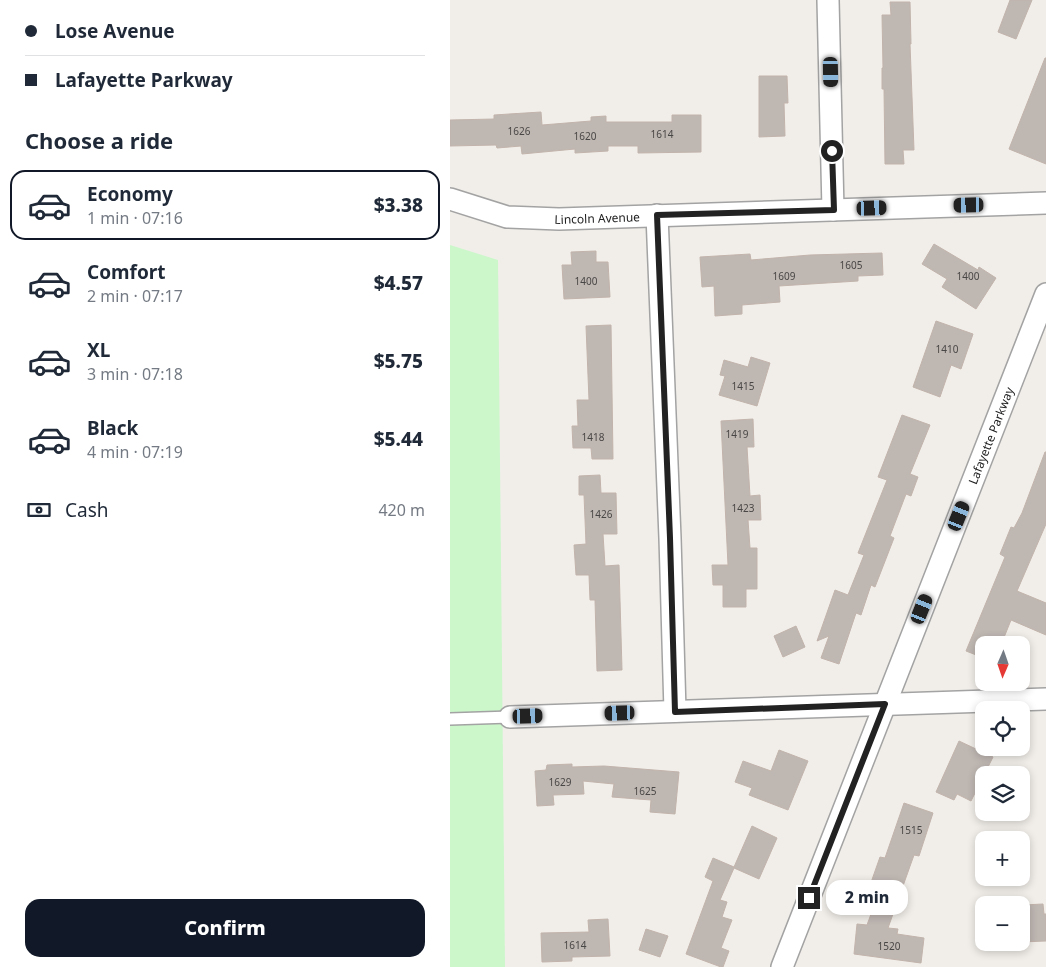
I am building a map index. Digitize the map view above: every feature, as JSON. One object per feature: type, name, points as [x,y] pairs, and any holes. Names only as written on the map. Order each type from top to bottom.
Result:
[{"type":"street","points":[[828,0],[834,210]]},
{"type":"street","name":"Lincoln Avenue","points":[[450,199],[507,217],[559,219],[1046,203]]},
{"type":"street","points":[[657,215],[675,712]]},
{"type":"street","name":"Lafayette Parkway","points":[[782,967],[1046,294]]},
{"type":"street","points":[[510,717],[1046,699]]},
{"type":"lane","points":[[450,719],[510,717]]},
{"type":"green space","points":[[450,245],[498,260],[505,967],[450,967]]},
{"type":"building","points":[[1010,0],[1032,0],[1016,39],[998,32]]},
{"type":"building","points":[[890,2],[910,2],[914,150],[903,150],[904,164],[885,164],[882,15],[891,15]]},
{"type":"building","points":[[1046,58],[1046,164],[1009,149]]},
{"type":"building","points":[[759,76],[787,76],[788,103],[784,103],[785,136],[759,137]]},
{"type":"building","points":[[541,112],[542,125],[591,121],[591,117],[606,116],[606,122],[672,122],[672,115],[701,115],[701,152],[638,153],[638,146],[608,146],[608,151],[575,153],[575,149],[522,154],[521,146],[497,148],[496,145],[450,146],[450,120],[494,119],[494,115]]},
{"type":"building","points":[[934,244],[978,270],[979,267],[996,278],[976,309],[942,287],[947,279],[922,264]]},
{"type":"building","points":[[596,251],[596,262],[608,262],[610,297],[564,299],[562,265],[572,265],[571,252]]},
{"type":"building","points":[[882,253],[883,275],[858,276],[858,281],[779,286],[780,302],[742,305],[742,314],[715,316],[714,286],[702,287],[700,257],[750,254],[751,260],[810,255]]},
{"type":"building","points":[[936,321],[973,334],[961,369],[951,365],[940,397],[913,387]]},
{"type":"building","points":[[611,325],[613,459],[592,459],[591,448],[573,448],[572,426],[578,426],[577,400],[589,400],[586,326]]},
{"type":"building","points":[[751,357],[770,363],[757,406],[719,395],[725,376],[720,375],[724,360],[748,367]]},
{"type":"building","points":[[902,415],[930,425],[910,474],[918,477],[911,496],[906,494],[890,536],[894,538],[875,587],[871,585],[861,615],[856,613],[839,664],[821,658],[829,636],[817,641],[835,590],[848,595],[864,555],[858,553],[887,480],[878,477]]},
{"type":"building","points":[[753,419],[754,447],[747,447],[750,496],[760,495],[761,520],[748,520],[750,548],[757,548],[757,589],[746,589],[746,607],[723,607],[723,585],[713,585],[712,565],[728,565],[721,421]]},
{"type":"building","points":[[1046,452],[1046,524],[1017,591],[1046,603],[1046,635],[1011,620],[1005,636],[975,636],[975,654],[966,651],[1005,557],[1000,554],[1011,527],[1014,528],[1022,513]]},
{"type":"building","points":[[600,475],[601,493],[616,493],[617,534],[603,534],[605,566],[619,565],[622,670],[597,671],[595,600],[590,600],[589,575],[576,575],[574,545],[586,544],[584,495],[579,495],[579,476]]},
{"type":"building","points":[[796,626],[805,647],[783,657],[774,636]]},
{"type":"building","points":[[959,741],[975,749],[975,756],[993,757],[988,766],[975,766],[975,793],[971,801],[957,794],[954,800],[936,792]]},
{"type":"building","points":[[779,750],[808,761],[788,810],[749,795],[752,788],[735,782],[743,761],[771,771]]},
{"type":"building","points":[[572,764],[572,767],[604,766],[679,772],[675,814],[650,812],[651,800],[612,797],[614,784],[583,781],[584,794],[553,795],[554,805],[537,806],[535,771],[546,770],[547,765]]},
{"type":"building","points":[[904,803],[933,813],[919,856],[914,855],[888,928],[898,929],[897,934],[924,938],[921,963],[854,954],[857,924],[867,925],[878,895],[868,891],[880,857],[885,858]]},
{"type":"building","points":[[752,826],[777,838],[759,879],[734,868],[720,900],[727,902],[722,917],[732,920],[721,948],[729,951],[723,967],[721,967],[686,954],[713,881],[705,877],[713,858],[734,867]]},
{"type":"building","points":[[1043,904],[1044,914],[1046,914],[1046,941],[1030,942],[1030,905]]},
{"type":"building","points":[[608,919],[610,956],[572,957],[572,961],[542,962],[541,933],[589,932],[588,920]]},
{"type":"building","points":[[646,929],[668,936],[660,957],[639,950]]},
{"type":"route","points":[[809,898],[885,704],[675,712],[657,215],[834,210],[832,151]]}]
